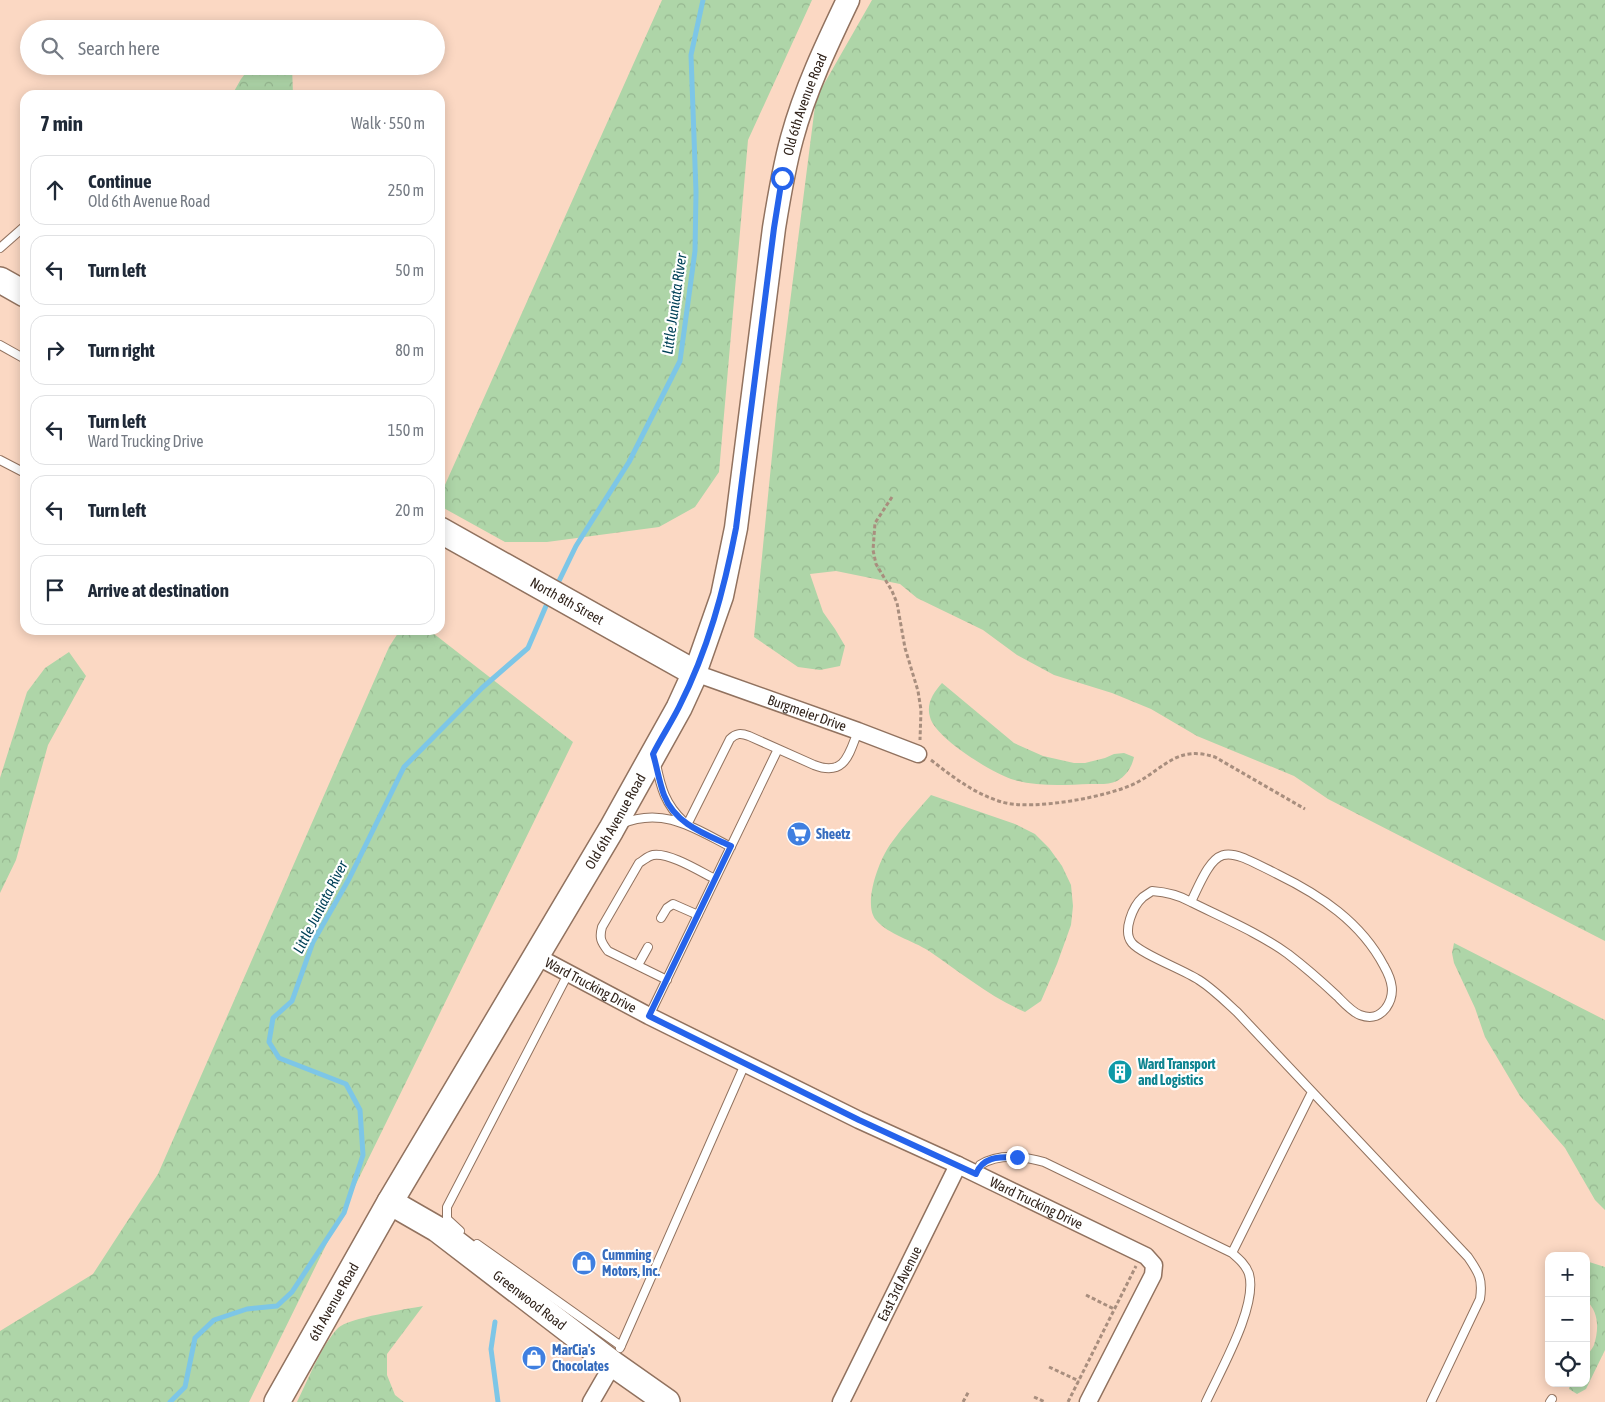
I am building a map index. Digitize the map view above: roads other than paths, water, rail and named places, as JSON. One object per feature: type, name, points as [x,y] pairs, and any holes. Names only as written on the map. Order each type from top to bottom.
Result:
[{"type":"main road","name":"Old 6th Avenue Road","points":[[390,1202],[611,830],[679,708],[695,673],[722,596],[736,528],[782,178],[792,136],[806,94],[848,0]]},
{"type":"main road","name":"North 8th Street","points":[[445,533],[695,673]]},
{"type":"main road","name":"Greenwood Road","points":[[390,1202],[437,1229],[617,1355],[667,1402]]},
{"type":"main road","name":"6th Avenue Road","points":[[276,1402],[390,1202]]},
{"type":"street","name":"Burgmeier Drive","points":[[695,673],[858,730],[918,754]]},
{"type":"street","name":"Ward Trucking Drive","points":[[536,956],[649,1016],[859,1120],[958,1165],[1142,1254],[1154,1265],[1153,1275],[1088,1402]]},
{"type":"street","name":"East 3rd Avenue","points":[[842,1402],[958,1165]]},
{"type":"street","points":[[591,1402],[617,1355]]},
{"type":"lane","points":[[0,248],[20,230]]},
{"type":"lane","points":[[0,345],[20,356]]},
{"type":"lane","points":[[0,460],[20,470]]},
{"type":"lane","points":[[687,825],[730,739],[735,735],[749,736],[824,769],[832,769],[841,766],[848,755],[858,730]]},
{"type":"lane","points":[[649,1016],[778,749]]},
{"type":"lane","points":[[653,754],[664,797],[676,815],[687,825]]},
{"type":"lane","points":[[611,830],[622,823],[650,817],[668,818],[731,846]]},
{"type":"lane","points":[[1191,902],[1211,862],[1230,853],[1250,860],[1302,886],[1326,901],[1363,933],[1379,955],[1390,976],[1393,989],[1391,1001],[1382,1013],[1371,1018],[1357,1014],[1281,949],[1191,902],[1167,892],[1152,891],[1142,898],[1131,916],[1128,931],[1131,942],[1140,950],[1199,980],[1222,997],[1468,1257],[1478,1271],[1482,1284],[1480,1299],[1431,1402]]},
{"type":"lane","points":[[666,980],[608,951],[599,936],[602,927],[639,863],[647,857],[655,854],[667,856],[715,879]]},
{"type":"lane","points":[[661,918],[667,908],[674,904],[698,915]]},
{"type":"lane","points":[[638,965],[648,946]]},
{"type":"lane","points":[[568,974],[447,1207],[446,1213],[447,1219],[454,1227],[617,1355],[746,1064]]},
{"type":"lane","points":[[1232,1253],[1312,1092]]},
{"type":"lane","points":[[976,1174],[980,1165],[994,1159],[1017,1157],[1044,1162],[1232,1253],[1243,1263],[1249,1274],[1250,1289],[1246,1317],[1206,1402]]},
{"type":"waterway","name":"Little Juniata River","points":[[559,581],[576,546],[629,462],[680,361],[695,251],[696,192],[691,55],[703,0]]},
{"type":"waterway","name":"Little Juniata River","points":[[170,1402],[185,1387],[195,1338],[214,1320],[247,1309],[277,1306],[292,1292],[344,1213],[363,1155],[360,1110],[346,1084],[279,1058],[269,1042],[273,1018],[292,1001],[313,942],[349,879],[404,767],[482,688],[528,648],[546,606]]},
{"type":"waterway","points":[[495,1322],[491,1349],[498,1402]]},
{"type":"place","name":"Sheetz","points":[[799,834]]},
{"type":"place","name":"Ward Transport and Logistics","points":[[1120,1072]]},
{"type":"place","name":"Cumming Motors, Inc.","points":[[584,1263]]},
{"type":"place","name":"MarCia's Chocolates","points":[[534,1358]]}]
